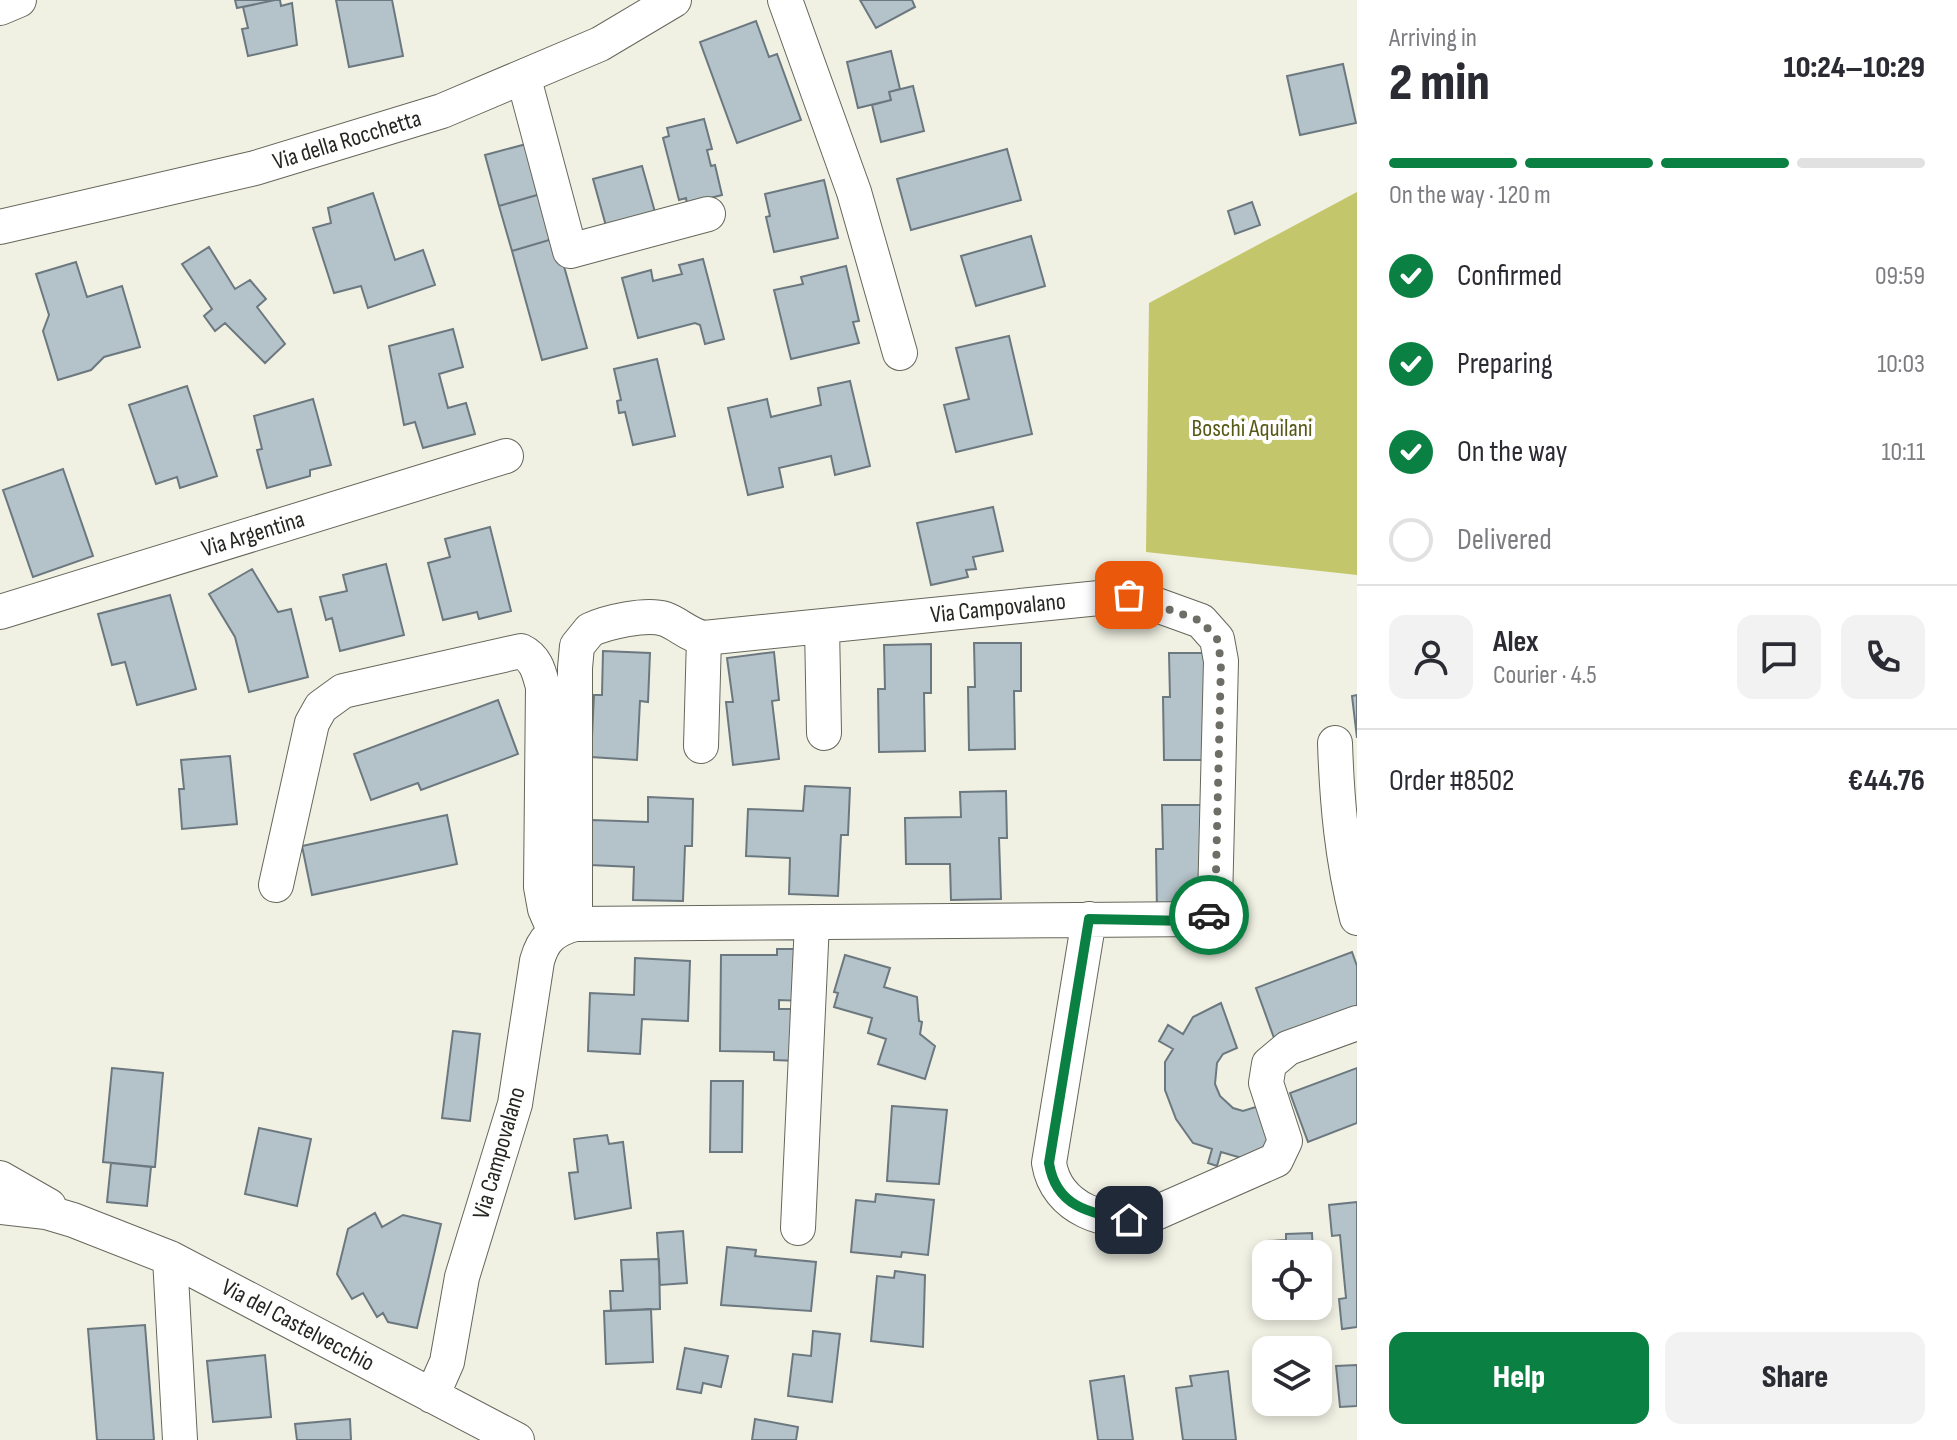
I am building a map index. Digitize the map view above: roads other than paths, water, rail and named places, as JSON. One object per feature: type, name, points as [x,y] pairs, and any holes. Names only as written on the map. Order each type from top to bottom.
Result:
[{"type":"street","points":[[0,8],[19,0]]},
{"type":"street","name":"Via della Rocchetta","points":[[0,227],[282,160],[442,111],[524,79],[600,44],[674,0]]},
{"type":"street","points":[[785,0],[854,192],[900,353]]},
{"type":"street","points":[[524,79],[570,251],[708,214]]},
{"type":"street","name":"Via Argentina","points":[[0,612],[506,456]]},
{"type":"street","name":"Via Campovalano","points":[[435,1398],[447,1362],[462,1277],[515,1104],[541,946],[565,928],[812,922],[1191,921],[1211,914],[1215,902],[1221,661],[1217,639],[1201,621],[1129,595],[704,638],[653,618],[600,626],[581,637],[575,668],[565,928]]},
{"type":"street","points":[[822,626],[824,733]]},
{"type":"street","points":[[701,746],[704,638]]},
{"type":"street","points":[[276,885],[312,723],[321,707],[343,691],[521,651],[529,655],[537,666],[543,687],[541,887],[545,909],[565,928]]},
{"type":"street","points":[[1335,743],[1340,837],[1357,918]]},
{"type":"street","points":[[1089,919],[1049,1163],[1052,1180],[1060,1195],[1090,1213],[1139,1219],[1276,1160],[1285,1141],[1266,1083],[1269,1064],[1288,1048],[1357,1023]]},
{"type":"street","points":[[798,1228],[812,922]]},
{"type":"street","name":"Via del Castelvecchio","points":[[6,1197],[170,1258],[508,1439]]},
{"type":"street","points":[[170,1258],[180,1440]]},
{"type":"street","points":[[435,1398],[468,1440]]},
{"type":"park label","name":"Boschi Aquilani","points":[[1252,428]]}]
